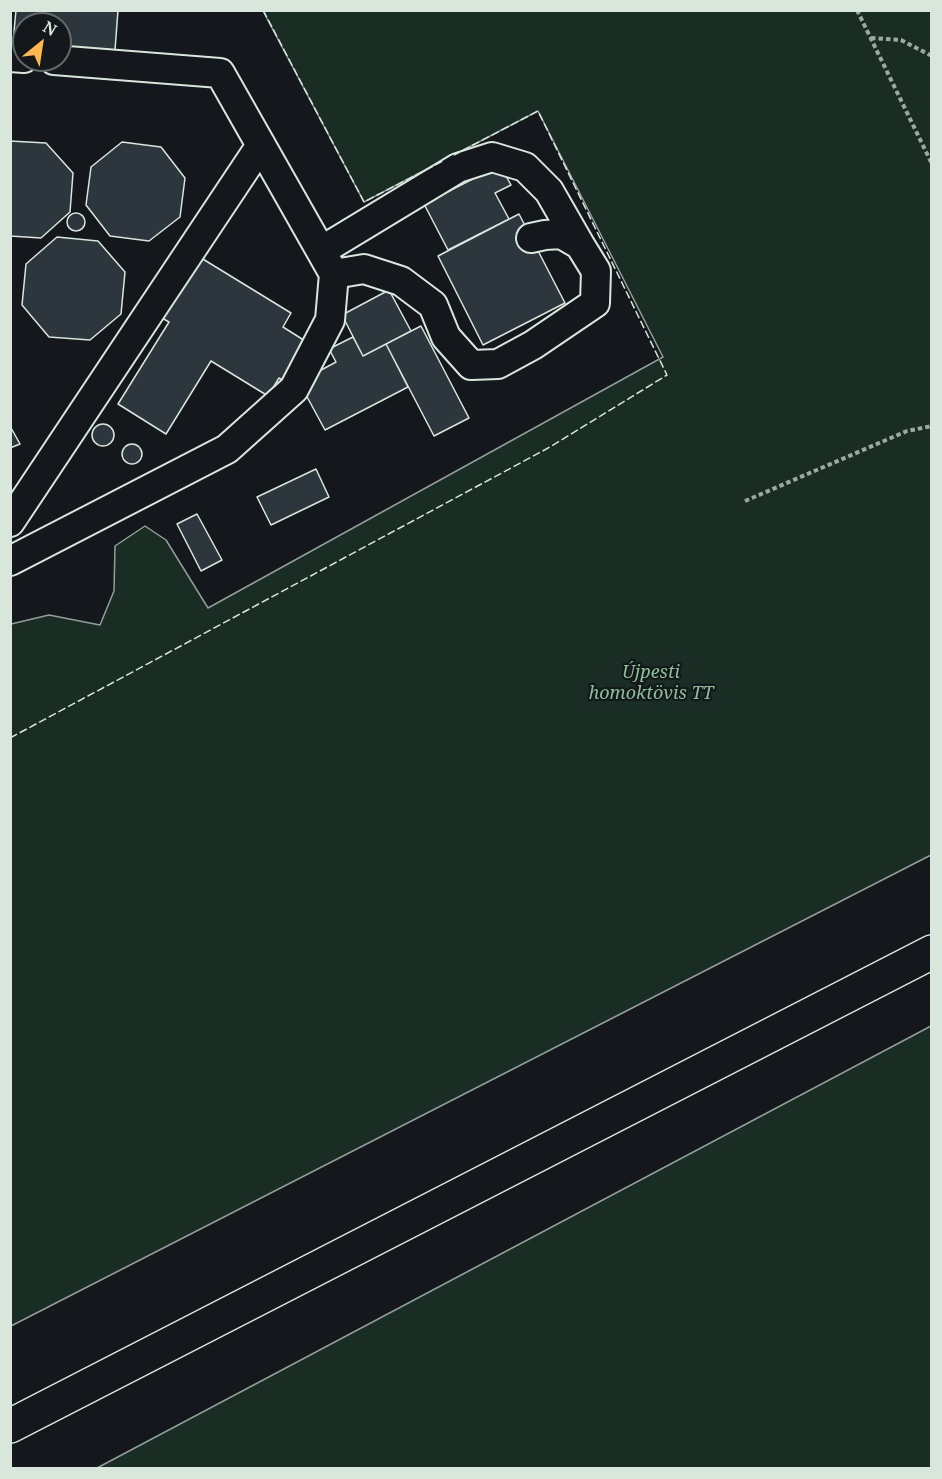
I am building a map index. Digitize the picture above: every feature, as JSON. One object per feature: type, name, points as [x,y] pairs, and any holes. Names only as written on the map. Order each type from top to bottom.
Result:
[{"type":"main road","points":[[10,1426],[932,952]]},
{"type":"lane","points":[[10,561],[227,449],[294,389],[330,320],[328,263],[220,73],[72,61]]},
{"type":"lane","points":[[10,522],[261,145]]},
{"type":"lane","points":[[492,157],[525,167],[549,191],[596,271],[595,303],[533,345],[498,364],[471,365],[446,337],[433,305],[401,281],[364,269],[328,263],[458,168],[492,157]]},
{"type":"lane","points":[[531,238],[561,234],[580,245]]},
{"type":"path","points":[[857,10],[932,164]]},
{"type":"path","points":[[870,38],[901,40],[932,57]]},
{"type":"path","points":[[745,501],[907,431],[932,426]]},
{"type":"green space","name":"Újpesti homoktövis TT","points":[[263,11],[931,11],[931,855],[11,1326],[11,624],[49,615],[100,625],[114,591],[115,546],[145,526],[166,540],[208,608],[663,357],[538,111],[364,202]]},
{"type":"green space","points":[[931,1026],[931,1468],[97,1468]]},
{"type":"building","points":[[16,10],[118,10],[115,50],[72,47],[72,12],[16,12]]},
{"type":"building","points":[[10,141],[46,143],[73,173],[70,212],[41,238],[10,236]]},
{"type":"building","points":[[122,142],[161,147],[185,178],[180,217],[149,241],[110,236],[86,205],[91,167]]},
{"type":"building","points":[[500,165],[511,185],[495,193],[509,219],[448,250],[424,204]]},
{"type":"building","points":[[76,213],[82,216],[85,222],[82,228],[76,231],[70,228],[67,222],[70,216]]},
{"type":"building","points":[[519,214],[565,303],[483,345],[438,256]]},
{"type":"building","points":[[57,237],[98,241],[125,272],[121,314],[90,340],[49,337],[22,305],[26,264]]},
{"type":"building","points":[[193,253],[291,313],[283,327],[310,344],[287,383],[279,378],[268,396],[211,361],[166,434],[118,404],[169,322],[155,314]]},
{"type":"building","points":[[389,290],[411,331],[363,356],[342,315]]},
{"type":"building","points":[[421,326],[469,418],[434,436],[386,344]]},
{"type":"building","points":[[353,337],[363,356],[386,344],[408,387],[325,430],[299,382],[336,362],[329,349]]},
{"type":"building","points":[[103,424],[111,427],[114,435],[111,443],[103,446],[95,443],[92,435],[95,427]]},
{"type":"building","points":[[10,426],[20,444],[10,448]]},
{"type":"building","points":[[132,444],[139,447],[142,454],[139,461],[132,464],[125,461],[122,454],[125,447]]},
{"type":"building","points":[[316,469],[329,497],[271,525],[257,497]]},
{"type":"building","points":[[197,514],[222,560],[201,571],[177,524]]},
{"type":"fence","points":[[263,10],[364,202],[443,161]]},
{"type":"fence","points":[[10,738],[550,447],[667,375],[538,111],[454,155]]}]
